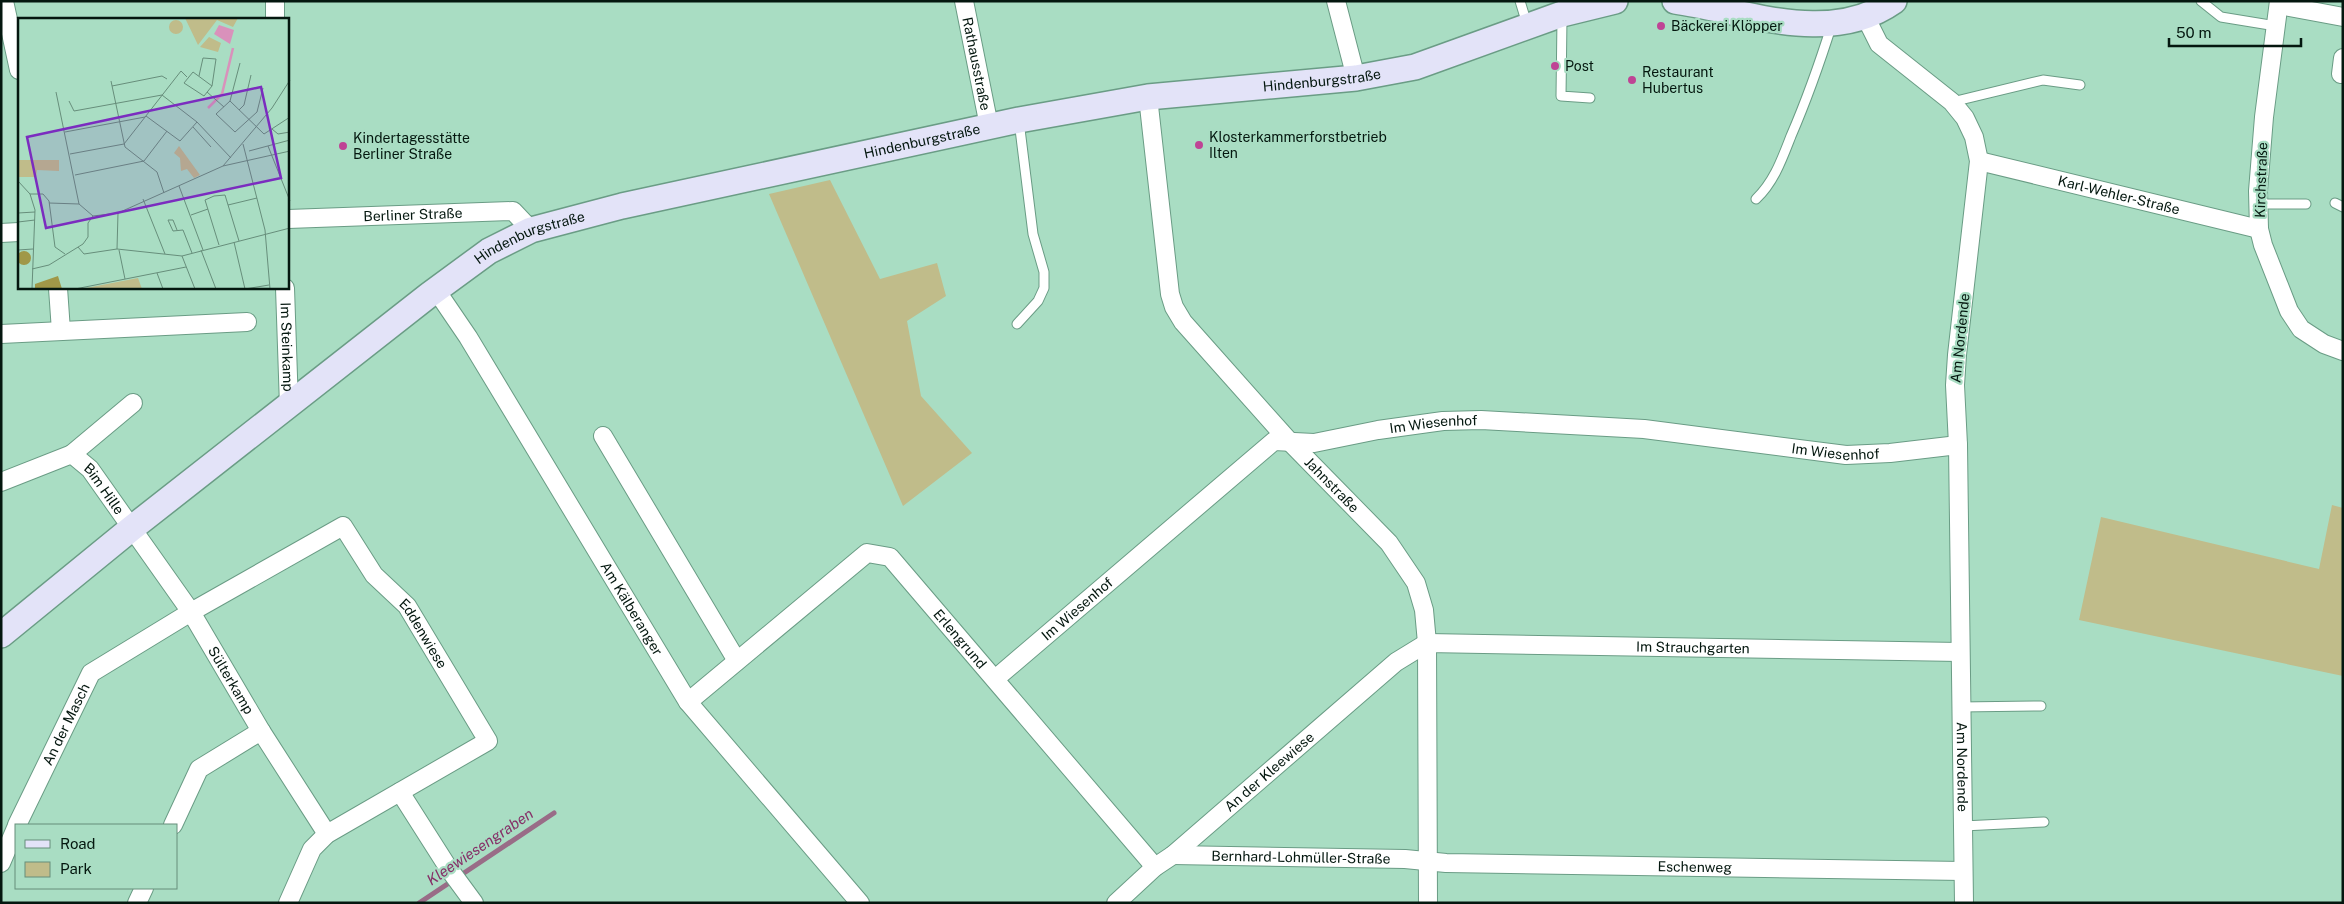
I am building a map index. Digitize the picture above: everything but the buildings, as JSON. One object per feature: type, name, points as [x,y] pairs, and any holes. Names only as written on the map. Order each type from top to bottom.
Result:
[{"type":"street","points":[[4,1],[18,65]]},
{"type":"street","points":[[275,1],[275,18]]},
{"type":"street","name":"Rathausstraße","points":[[964,1],[989,126]]},
{"type":"street","points":[[1336,1],[1356,78]]},
{"type":"street","name":"Hindenburgstraße","points":[[1,635],[132,528],[436,290],[489,251],[530,230],[622,206],[1018,120],[1148,97],[1356,78],[1416,67],[1562,14],[1615,1]]},
{"type":"street","points":[[1675,1],[1794,23],[1832,24],[1866,16],[1894,1]]},
{"type":"street","name":"Kirchstraße","points":[[2343,17],[2279,3],[2264,117],[2258,204],[2259,229],[2263,245],[2289,311],[2301,329],[2324,344],[2343,351]]},
{"type":"street","name":"Am Nordende","points":[[1866,16],[1879,44],[1952,102],[1966,118],[1974,138],[1979,161],[1956,370],[1964,903]]},
{"type":"street","name":"Jahnstraße","points":[[1148,97],[1170,294],[1174,307],[1183,322],[1289,441],[1389,543],[1416,583],[1424,610],[1427,643],[1428,903]]},
{"type":"street","name":"Karl-Wehler-Straße","points":[[1979,161],[2259,229]]},
{"type":"street","name":"Berliner Straße","points":[[289,219],[513,211],[530,230]]},
{"type":"street","points":[[1,233],[18,232]]},
{"type":"street","points":[[58,289],[62,331]]},
{"type":"street","name":"Im Steinkamp","points":[[285,289],[285,409]]},
{"type":"street","name":"Am Kälberanger","points":[[436,290],[468,338],[688,702],[860,903]]},
{"type":"street","points":[[1,334],[247,322]]},
{"type":"street","name":"Bim Hille","points":[[1,482],[72,454],[133,403]]},
{"type":"street","name":"Im Wiesenhof","points":[[995,679],[1274,441],[1314,443],[1378,430],[1443,421],[1481,420],[1644,429],[1846,454],[1890,453],[1958,445]]},
{"type":"street","points":[[603,436],[737,661]]},
{"type":"street","name":"Bim Hille","points":[[72,454],[90,469],[132,528]]},
{"type":"street","name":"Eddenwiese","points":[[191,612],[343,526],[374,575],[407,606],[488,741],[327,834],[312,849],[288,903]]},
{"type":"street","name":"Sülterkamp","points":[[132,528],[191,612],[261,731],[327,834]]},
{"type":"street","name":"Erlengrund","points":[[688,702],[866,553],[890,557],[1155,867]]},
{"type":"street","name":"An der Masch","points":[[18,824],[91,673],[191,612]]},
{"type":"street","name":"Im Strauchgarten","points":[[1427,643],[1960,652]]},
{"type":"street","name":"An der Kleewiese","points":[[1116,903],[1155,867],[1173,855],[1396,662],[1427,643]]},
{"type":"street","points":[[173,824],[199,769],[261,731]]},
{"type":"street","points":[[400,792],[449,869],[474,903]]},
{"type":"street","name":"An der Masch","points":[[1,863],[15,832]]},
{"type":"street","name":"Bernhard-Lohmüller-Straße","points":[[1173,855],[1428,861]]},
{"type":"street","name":"Eschenweg","points":[[1428,861],[1963,871]]},
{"type":"street","points":[[137,903],[144,889]]},
{"type":"lane","points":[[1520,1],[1528,27]]},
{"type":"lane","points":[[2201,1],[2221,17],[2276,26]]},
{"type":"lane","points":[[1562,14],[1561,96],[1590,98]]},
{"type":"lane","points":[[1756,199],[1768,186],[1778,168],[1810,92],[1832,24]]},
{"type":"lane","points":[[1952,102],[2043,80],[2080,86]]},
{"type":"lane","points":[[1017,324],[1038,301],[1044,288],[1044,272],[1033,234],[1018,120]]},
{"type":"lane","points":[[2258,204],[2306,204]]},
{"type":"lane","name":"Am Nordende","points":[[1960,707],[2041,706]]},
{"type":"lane","name":"Am Nordende","points":[[1962,826],[2044,822]]},
{"type":"green space","points":[[830,180],[880,279],[937,263],[946,296],[907,321],[921,396],[972,453],[903,506],[769,194]]},
{"type":"green space","points":[[2332,505],[2343,508],[2343,676],[2079,620],[2101,517],[2319,569]]},
{"type":"waterway","name":"Kleewiesengraben","points":[[419,903],[554,813]]},
{"type":"place","name":"Bäckerei Klöpper","points":[[1661,26]]},
{"type":"place","name":"Post","points":[[1555,66]]},
{"type":"place","name":"Restaurant Hubertus","points":[[1632,80]]},
{"type":"place","name":"Klosterkammerforstbetrieb Ilten","points":[[1199,145]]},
{"type":"place","name":"Kindertagesstätte Berliner Straße","points":[[343,146]]}]
